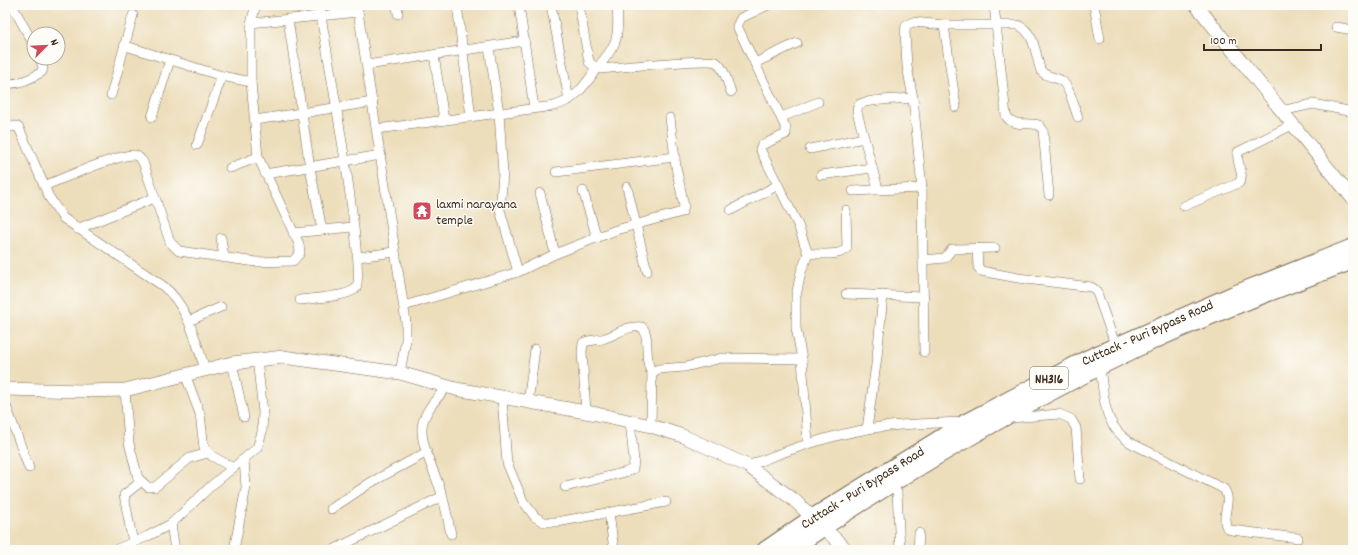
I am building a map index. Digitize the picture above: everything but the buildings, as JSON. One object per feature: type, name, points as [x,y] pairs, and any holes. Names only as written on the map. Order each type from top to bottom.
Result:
[{"type":"highway","name":"Cuttack - Puri Bypass Road","points":[[790,550],[818,522],[966,422],[1115,344],[1234,294],[1353,247]]},
{"type":"highway","name":"Cuttack - Puri Bypass Road","points":[[765,550],[925,463],[1000,419],[1141,347],[1225,310],[1353,262]]},
{"type":"street","points":[[12,5],[26,30]]},
{"type":"street","points":[[44,186],[121,157],[135,155],[139,156],[143,162],[154,198],[173,247],[179,252],[256,262],[293,261],[300,253],[299,244],[258,157],[251,82],[251,23],[256,5]]},
{"type":"street","points":[[300,300],[348,294],[355,290],[358,284],[358,257],[345,162],[319,5]]},
{"type":"street","points":[[457,5],[471,117]]},
{"type":"street","points":[[519,5],[534,108]]},
{"type":"street","points":[[551,5],[569,100]]},
{"type":"street","points":[[579,5],[589,62],[596,69],[693,61],[715,62],[719,65],[732,92]]},
{"type":"street","points":[[377,129],[554,106],[569,100],[582,89],[608,54],[615,41],[618,25],[617,5]]},
{"type":"street","points":[[768,5],[752,8],[741,18],[737,26],[786,128],[786,134],[762,146],[760,149],[798,225],[808,254],[801,272],[796,292],[796,328],[802,359],[808,443]]},
{"type":"street","points":[[994,5],[1006,116],[1009,122],[1039,125],[1043,130],[1049,195]]},
{"type":"street","points":[[1094,5],[1100,39]]},
{"type":"street","points":[[1196,5],[1353,200]]},
{"type":"street","points":[[251,23],[321,16],[358,8],[381,155],[394,252],[404,306],[406,340],[402,374]]},
{"type":"street","points":[[111,95],[126,46],[133,16]]},
{"type":"street","points":[[288,19],[310,168],[322,230]]},
{"type":"street","points":[[924,352],[922,188],[913,98],[907,66],[905,28],[909,23],[913,22],[944,25],[1018,25],[1025,28],[1031,36],[1041,71],[1045,75],[1058,79],[1065,85],[1078,117]]},
{"type":"street","points":[[944,25],[956,107]]},
{"type":"street","points":[[1336,27],[1353,30]]},
{"type":"street","points":[[367,65],[524,41]]},
{"type":"street","points":[[755,63],[796,43]]},
{"type":"street","points":[[126,46],[222,76],[251,82]]},
{"type":"street","points":[[489,47],[499,113],[503,174],[500,210],[518,272]]},
{"type":"street","points":[[434,55],[444,120]]},
{"type":"street","points":[[152,117],[170,60]]},
{"type":"street","points":[[5,83],[10,84],[20,82],[42,72],[42,66]]},
{"type":"street","points":[[197,145],[222,76]]},
{"type":"street","points":[[878,189],[857,112],[857,107],[861,103],[913,98]]},
{"type":"street","points":[[255,120],[373,102]]},
{"type":"street","points":[[782,117],[818,102]]},
{"type":"street","points":[[1281,111],[1313,104],[1353,112]]},
{"type":"street","points":[[404,306],[518,272],[555,254],[597,238],[682,212],[684,206],[670,118]]},
{"type":"street","points":[[1184,206],[1239,183],[1241,173],[1237,156],[1238,152],[1292,124]]},
{"type":"street","points":[[5,128],[16,126],[19,128],[44,186],[56,210],[63,218],[170,292],[177,299],[189,321],[205,369]]},
{"type":"street","points":[[810,149],[864,138]]},
{"type":"street","points":[[266,174],[310,168],[381,155]]},
{"type":"street","points":[[230,168],[258,157]]},
{"type":"street","points":[[556,172],[675,157]]},
{"type":"street","points":[[820,175],[872,168]]},
{"type":"street","points":[[731,210],[778,185]]},
{"type":"street","points":[[628,187],[647,271]]},
{"type":"street","points":[[853,190],[922,188]]},
{"type":"street","points":[[583,191],[597,238]]},
{"type":"street","points":[[540,193],[555,254]]},
{"type":"street","points":[[77,228],[154,198]]},
{"type":"street","points":[[808,254],[837,253],[843,252],[847,248],[846,210]]},
{"type":"street","points":[[293,233],[353,227]]},
{"type":"street","points":[[221,238],[224,258]]},
{"type":"street","points":[[924,260],[945,258],[952,249],[977,251],[995,248]]},
{"type":"street","points":[[977,251],[978,267],[984,272],[1018,278],[1091,287],[1098,294],[1115,344]]},
{"type":"street","points":[[358,257],[394,252]]},
{"type":"street","points":[[846,294],[924,297]]},
{"type":"street","points":[[867,429],[877,357],[883,295]]},
{"type":"street","points":[[189,321],[221,306]]},
{"type":"street","points":[[586,411],[582,352],[583,344],[588,341],[606,338],[617,331],[629,327],[642,327],[645,333],[648,365],[652,373],[651,426]]},
{"type":"street","points":[[528,403],[535,349]]},
{"type":"street","points":[[5,389],[84,391],[125,390],[232,363],[283,357],[402,374],[444,386],[502,398],[586,411],[630,421],[651,426],[709,447],[748,466],[775,485],[818,522],[847,550]]},
{"type":"street","points":[[652,373],[658,369],[685,367],[722,358],[802,359]]},
{"type":"street","points":[[115,550],[133,543],[171,524],[257,448],[262,432],[262,394],[256,359]]},
{"type":"street","points":[[232,363],[244,417]]},
{"type":"street","points":[[1100,368],[1107,414],[1111,425],[1119,435],[1132,443],[1224,489],[1229,500],[1224,519],[1227,528],[1231,530],[1298,538]]},
{"type":"street","points":[[185,374],[200,414],[204,448],[208,453],[233,468]]},
{"type":"street","points":[[444,386],[422,423],[422,431],[427,452],[443,496],[451,534]]},
{"type":"street","points":[[125,390],[129,443],[138,478],[138,484],[124,496],[133,543]]},
{"type":"street","points":[[502,398],[507,463],[523,501],[534,517],[544,522],[556,522],[666,502]]},
{"type":"street","points":[[5,404],[29,468]]},
{"type":"street","points":[[1000,419],[1059,414],[1071,419],[1076,428],[1080,479]]},
{"type":"street","points":[[565,486],[626,472],[633,469],[634,461],[630,421]]},
{"type":"street","points":[[748,466],[780,452],[808,443],[867,429],[891,426],[966,422]]},
{"type":"street","points":[[331,509],[370,483],[427,452]]},
{"type":"street","points":[[138,478],[148,487],[155,487],[186,461],[195,456],[208,453]]},
{"type":"street","points":[[234,550],[246,488],[244,460]]},
{"type":"street","points":[[897,492],[900,550]]},
{"type":"street","points":[[335,549],[443,496]]},
{"type":"street","points":[[609,513],[614,550]]},
{"type":"street","points":[[171,524],[175,550]]},
{"type":"street","points":[[918,550],[919,533]]},
{"type":"place","name":"laxmi narayana temple","points":[[422,211]]}]
